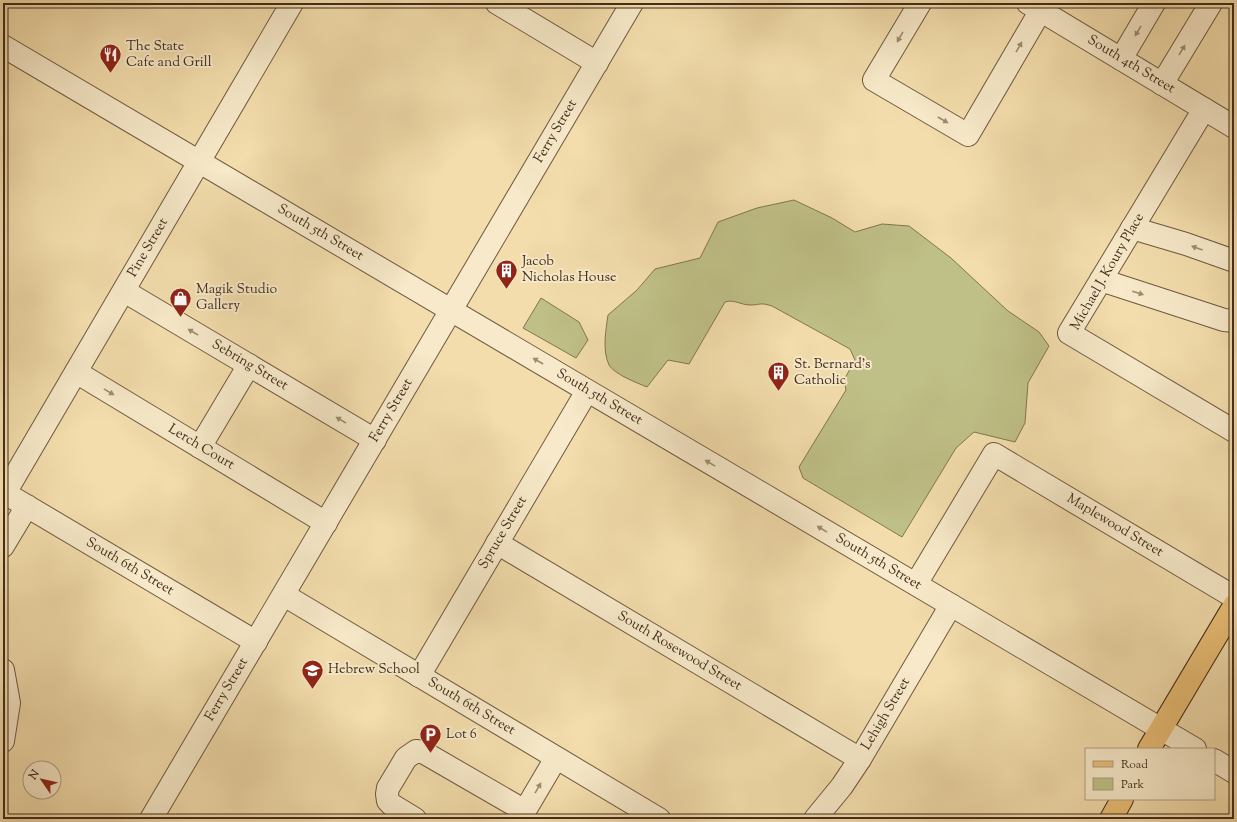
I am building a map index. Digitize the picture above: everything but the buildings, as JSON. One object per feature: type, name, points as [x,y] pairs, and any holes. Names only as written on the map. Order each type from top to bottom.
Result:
[{"type":"main road","points":[[1150,748],[1234,606]]},
{"type":"main road","points":[[1111,819],[1121,800]]},
{"type":"street","name":"Pine Street","points":[[4,492],[124,291],[292,3]]},
{"type":"street","points":[[498,3],[597,63]]},
{"type":"street","name":"Ferry Street","points":[[151,819],[632,3]]},
{"type":"street","points":[[920,3],[874,80],[968,135],[1034,7]]},
{"type":"street","points":[[1121,59],[1154,3]]},
{"type":"street","points":[[1162,84],[1211,3]]},
{"type":"street","name":"South 4th Street","points":[[1034,7],[1234,127]]},
{"type":"street","name":"South 5th Street","points":[[3,46],[1193,748]]},
{"type":"street","name":"Michael J. Koury Place","points":[[1204,109],[1070,333],[1234,431]]},
{"type":"street","points":[[1132,228],[1186,244],[1234,261]]},
{"type":"street","points":[[1101,280],[1224,320],[1234,321]]},
{"type":"street","name":"Sebring Street","points":[[124,291],[375,440]]},
{"type":"street","points":[[200,447],[249,365]]},
{"type":"street","name":"Lerch Court","points":[[76,372],[326,523]]},
{"type":"street","name":"Spruce Street","points":[[419,676],[587,391]]},
{"type":"street","name":"Maplewood Street","points":[[916,584],[994,454],[1234,597]]},
{"type":"street","name":"South 6th Street","points":[[4,492],[256,642]]},
{"type":"street","points":[[3,546],[27,506]]},
{"type":"street","name":"South Rosewood Street","points":[[497,543],[860,759]]},
{"type":"street","name":"South 6th Street","points":[[284,595],[658,819]]},
{"type":"street","name":"Lehigh Street","points":[[815,819],[842,786],[860,759],[951,605]]},
{"type":"street","points":[[3,670],[9,703],[3,741]]},
{"type":"street","points":[[415,819],[392,805],[388,801],[387,794],[388,788],[406,758],[416,751],[423,752],[523,815],[556,758]]},
{"type":"street","points":[[1215,761],[1234,772]]},
{"type":"green space","points":[[794,200],[832,218],[855,232],[882,224],[909,226],[951,258],[1008,311],[1039,332],[1049,346],[1028,383],[1025,423],[1015,442],[974,432],[956,448],[902,537],[803,478],[799,467],[846,390],[844,380],[855,360],[850,349],[772,306],[763,304],[747,305],[728,301],[725,302],[689,364],[668,360],[647,387],[616,372],[609,365],[607,359],[605,340],[608,315],[637,290],[655,269],[700,258],[718,222],[757,208]]},
{"type":"green space","points":[[541,298],[579,322],[588,340],[576,358],[523,328]]},
{"type":"place","name":"The State Cafe and Grill","points":[[110,74]]},
{"type":"place","name":"Jacob Nicholas House","points":[[506,290]]},
{"type":"place","name":"Magik Studio Gallery","points":[[180,318]]},
{"type":"place","name":"St. Bernard's Catholic","points":[[779,392]]},
{"type":"place","name":"Hebrew School","points":[[312,690]]},
{"type":"place","name":"Lot 6","points":[[431,754]]}]
